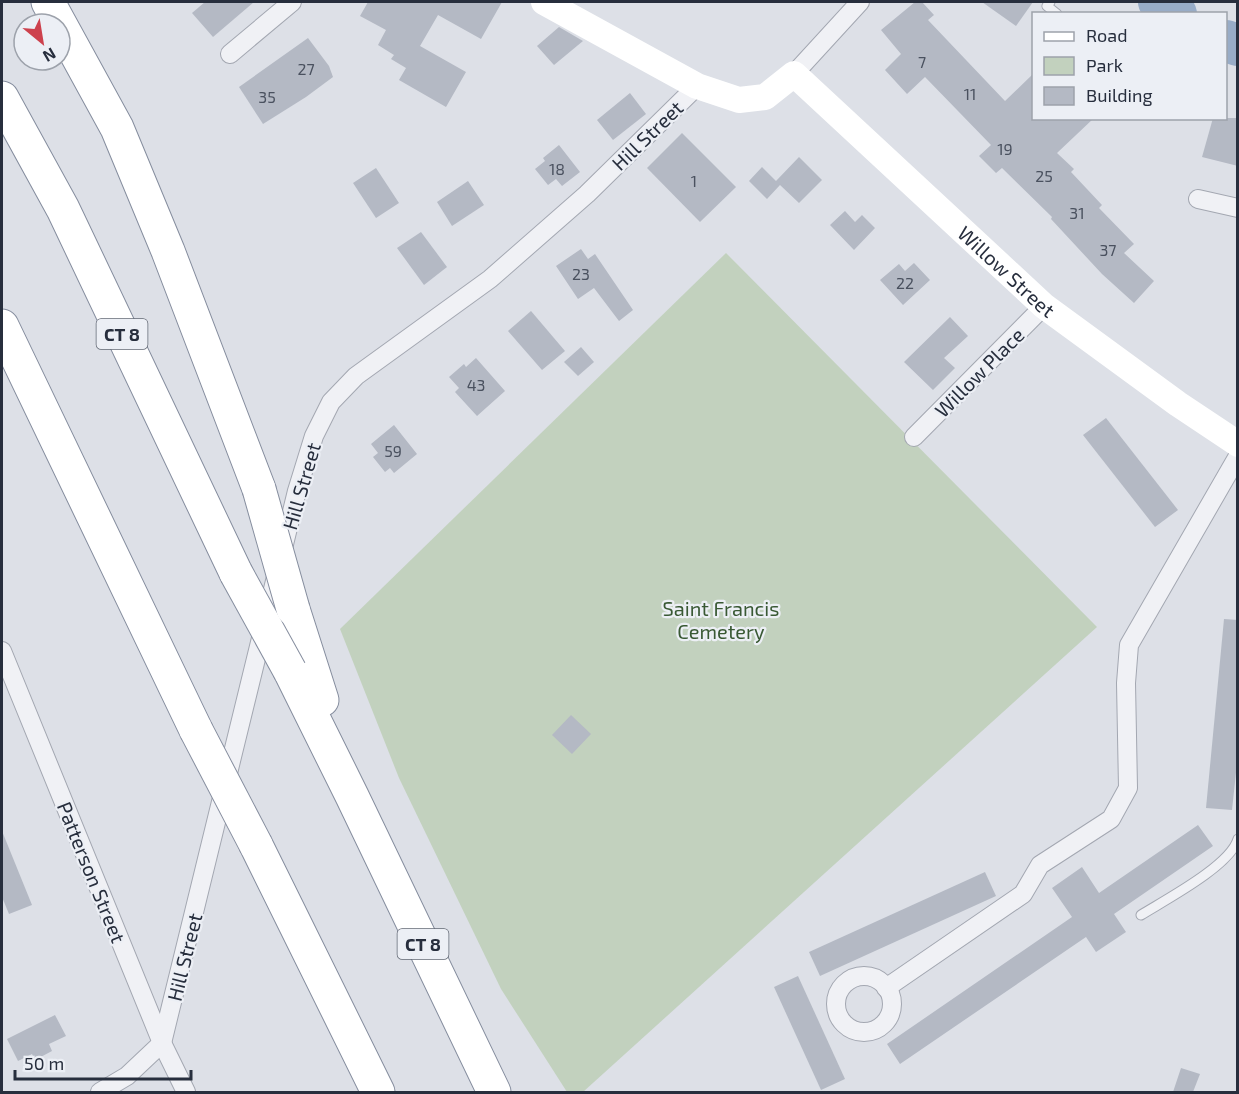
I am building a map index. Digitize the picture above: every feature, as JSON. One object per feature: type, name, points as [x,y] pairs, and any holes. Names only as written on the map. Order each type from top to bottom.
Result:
[{"type":"highway","points":[[48,2],[117,128],[168,251],[259,489],[293,609],[352,796]]},
{"type":"highway","name":"CT 8","points":[[2,99],[63,209],[236,573],[290,671],[494,1092]]},
{"type":"highway","points":[[2,326],[196,730],[256,845],[378,1092]]},
{"type":"main road","points":[[544,2],[697,86],[739,100],[765,97],[795,74]]},
{"type":"main road","name":"Willow Street","points":[[795,74],[1044,306],[1178,404],[1238,444]]},
{"type":"street","points":[[230,54],[292,2]]},
{"type":"street","points":[[795,74],[860,2]]},
{"type":"street","name":"Hill Street","points":[[162,1043],[297,491],[314,436],[332,402],[356,376],[489,279],[587,194],[697,86]]},
{"type":"street","points":[[1198,199],[1238,208]]},
{"type":"street","name":"Willow Place","points":[[914,437],[1044,306]]},
{"type":"street","points":[[886,988],[1023,894],[1040,865],[1111,819],[1128,788],[1126,683],[1129,645],[1238,456]]},
{"type":"street","name":"Patterson Street","points":[[2,651],[162,1043],[186,1092]]},
{"type":"street","points":[[100,1092],[127,1076],[162,1043]]},
{"type":"lane","points":[[1141,915],[1217,866],[1236,847],[1238,839]]},
{"type":"green space","name":"Saint Francis Cemetery","points":[[726,253],[1097,627],[583,1092],[567,1092],[501,989],[399,778],[340,629]]},
{"type":"building","points":[[205,2],[254,2],[213,37],[192,13]]},
{"type":"building","points":[[368,2],[502,2],[481,39],[438,15],[420,46],[466,72],[446,107],[399,80],[406,68],[391,59],[394,55],[378,45],[386,30],[360,16]]},
{"type":"building","points":[[915,2],[922,2],[934,15],[928,20],[1005,101],[1032,75],[1032,120],[1092,120],[1057,153],[1074,169],[1071,172],[1102,205],[1099,208],[1134,244],[1124,253],[1154,281],[1134,303],[1102,274],[1051,219],[1052,217],[1002,168],[996,173],[979,156],[991,145],[925,77],[907,94],[885,70],[901,54],[881,30]]},
{"type":"building","points":[[982,2],[1033,2],[1016,26]]},
{"type":"building","points":[[559,27],[583,41],[554,65],[537,46]]},
{"type":"building","points":[[308,38],[329,66],[333,77],[263,124],[239,87]]},
{"type":"building","points":[[630,93],[646,114],[613,140],[597,120]]},
{"type":"building","points":[[1238,118],[1238,166],[1202,157],[1212,120]]},
{"type":"building","points":[[682,133],[736,187],[700,222],[647,168]]},
{"type":"building","points":[[559,145],[580,172],[562,186],[556,179],[548,185],[535,169],[545,161],[543,158]]},
{"type":"building","points":[[799,157],[822,180],[799,203],[780,185],[767,199],[749,181],[762,167],[776,181]]},
{"type":"building","points":[[376,168],[399,203],[376,218],[353,183]]},
{"type":"building","points":[[468,181],[484,205],[452,226],[437,202]]},
{"type":"building","points":[[845,211],[855,222],[862,215],[875,228],[854,250],[830,225]]},
{"type":"building","points":[[421,232],[447,267],[424,285],[397,248]]},
{"type":"building","points":[[581,249],[588,259],[595,254],[633,310],[619,321],[594,288],[578,299],[556,266]]},
{"type":"building","points":[[914,263],[930,280],[903,305],[880,280],[899,264],[905,271]]},
{"type":"building","points":[[531,311],[565,351],[542,370],[508,331]]},
{"type":"building","points":[[950,317],[968,336],[944,358],[955,368],[933,390],[904,362]]},
{"type":"building","points":[[581,347],[594,362],[578,376],[564,362]]},
{"type":"building","points":[[476,358],[505,391],[477,416],[455,392],[459,388],[449,377],[464,364],[466,367]]},
{"type":"building","points":[[1106,418],[1178,510],[1155,527],[1083,435]]},
{"type":"building","points":[[394,425],[417,454],[394,473],[390,468],[385,472],[373,457],[378,453],[371,444]]},
{"type":"building","points":[[1224,619],[1238,620],[1238,754],[1232,810],[1206,808]]},
{"type":"building","points":[[571,715],[591,734],[572,754],[552,735]]},
{"type":"building","points":[[1198,825],[1213,846],[1114,914],[1126,932],[1096,952],[1086,937],[900,1064],[887,1044],[1072,917],[1052,888],[1082,867],[1099,893]]},
{"type":"building","points":[[2,831],[32,905],[9,914],[2,897]]},
{"type":"building","points":[[985,872],[996,896],[820,976],[809,952]]},
{"type":"building","points":[[798,976],[845,1079],[821,1090],[774,987]]},
{"type":"building","points":[[55,1015],[66,1036],[49,1044],[52,1051],[35,1060],[32,1054],[18,1061],[7,1039]]},
{"type":"building","points":[[1181,1068],[1200,1074],[1193,1092],[1173,1092]]},
{"type":"waterway","points":[[1159,2],[1173,12]]},
{"type":"waterway","points":[[1227,41],[1238,45]]}]
